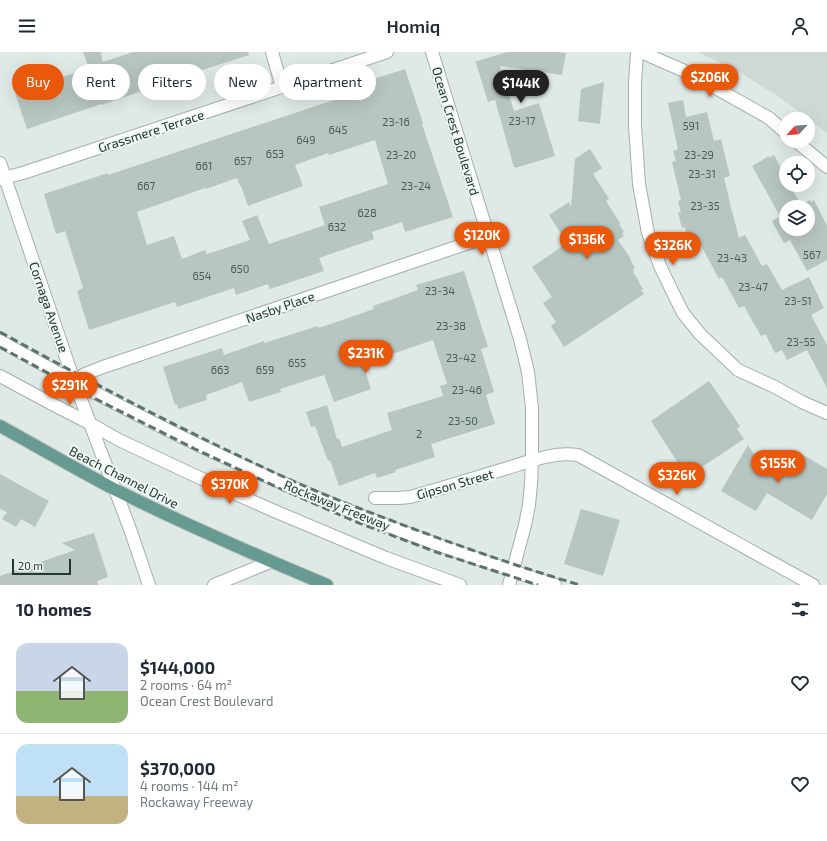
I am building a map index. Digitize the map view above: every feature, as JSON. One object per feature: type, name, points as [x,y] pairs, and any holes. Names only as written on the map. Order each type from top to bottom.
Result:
[{"type":"main road","name":"Beach Channel Drive","points":[[0,426],[114,489],[219,540],[327,585]]},
{"type":"street","points":[[272,52],[279,76]]},
{"type":"street","name":"Grassmere Terrace","points":[[351,64],[387,52]]},
{"type":"street","name":"Ocean Crest Boulevard","points":[[432,52],[520,339],[528,372],[532,408],[531,484],[525,525],[509,585]]},
{"type":"street","points":[[637,52],[634,83],[639,184],[648,233],[660,266],[683,313],[700,334],[738,370],[827,413]]},
{"type":"street","points":[[641,52],[689,73],[769,118],[779,127]]},
{"type":"street","name":"Grassmere Terrace","points":[[2,178],[31,171],[279,88]]},
{"type":"street","points":[[804,148],[827,167]]},
{"type":"street","name":"Cornaga Avenue","points":[[0,164],[2,178],[65,351],[74,381],[130,529],[149,585]]},
{"type":"street","name":"Nasby Place","points":[[74,381],[85,374],[103,367],[489,236]]},
{"type":"street","name":"Rockaway Freeway","points":[[0,340],[74,381],[190,441],[278,482],[424,540],[554,585]]},
{"type":"street","points":[[0,376],[89,422],[119,440],[160,460],[272,510],[386,558],[460,585]]},
{"type":"street","name":"Gipson Street","points":[[375,498],[410,497],[532,460],[561,454],[578,455],[813,585]]},
{"type":"street","points":[[214,585],[270,562]]},
{"type":"shaded area","points":[[698,52],[827,52],[827,133],[815,124],[815,112],[800,112],[741,73]]},
{"type":"building","points":[[83,52],[101,52],[103,62],[133,52],[248,52],[249,55],[221,64],[214,64],[214,66],[206,69],[206,64],[138,64],[138,92],[130,95],[130,64],[88,64]]},
{"type":"building","points":[[507,52],[566,53],[562,75],[500,66],[514,111],[539,103],[555,156],[515,168],[495,100],[488,102],[476,63],[474,62]]},
{"type":"building","points":[[405,69],[453,217],[405,232],[402,222],[372,232],[374,239],[319,258],[324,271],[270,289],[268,284],[236,295],[234,288],[177,307],[175,302],[89,330],[77,291],[83,288],[65,231],[56,234],[44,194],[108,173],[108,175],[334,100],[376,100],[376,78]],"holes":[[[375,140],[388,184],[319,207],[325,225],[269,244],[257,215],[242,221],[250,240],[207,254],[205,250],[182,259],[174,236],[147,245],[137,212],[237,178],[248,206],[303,186],[295,165],[328,153],[329,155]]]},
{"type":"building","points":[[72,74],[72,100],[116,100],[27,129],[17,100],[64,100],[64,76]]},
{"type":"building","points":[[604,82],[600,124],[578,121],[581,89]]},
{"type":"building","points":[[683,100],[686,117],[707,112],[714,141],[721,139],[730,176],[724,178],[730,207],[739,238],[745,235],[762,266],[767,264],[782,290],[809,277],[824,308],[811,315],[827,345],[827,388],[807,350],[787,360],[782,350],[775,353],[766,335],[761,336],[744,306],[739,308],[722,277],[719,279],[696,236],[687,238],[685,227],[682,228],[678,213],[681,212],[678,201],[681,200],[672,162],[676,161],[673,151],[678,149],[668,103]]},
{"type":"building","points":[[590,149],[602,168],[593,174],[609,199],[606,201],[624,232],[622,233],[624,236],[618,240],[631,259],[635,268],[633,269],[633,272],[643,289],[641,290],[644,294],[564,347],[551,326],[556,322],[543,303],[552,297],[532,267],[567,243],[549,215],[569,202],[571,207],[575,159]]},
{"type":"building","points":[[774,155],[779,164],[779,192],[794,192],[798,200],[779,200],[779,214],[752,166],[769,156],[769,158]]},
{"type":"building","points":[[815,202],[827,226],[827,260],[807,271],[790,240],[784,243],[780,236],[815,236]]},
{"type":"building","points":[[779,217],[779,234],[772,221]]},
{"type":"building","points":[[464,271],[488,347],[481,349],[494,392],[486,395],[495,424],[431,444],[435,457],[395,470],[396,472],[377,478],[375,473],[339,486],[330,460],[328,461],[315,426],[311,427],[306,412],[327,405],[337,439],[339,438],[342,447],[392,430],[387,413],[443,396],[440,386],[447,384],[433,340],[363,364],[371,389],[334,402],[324,375],[280,389],[281,392],[249,402],[242,382],[206,395],[207,400],[178,409],[177,404],[175,405],[163,367],[222,348],[224,355],[264,341],[264,343],[318,326],[319,328],[374,309],[373,306],[418,290],[416,285]]},
{"type":"building","points":[[709,381],[740,426],[737,429],[744,439],[687,477],[651,421]]},
{"type":"building","points":[[748,445],[754,454],[791,475],[803,455],[827,469],[827,494],[812,520],[767,493],[756,511],[721,491]]},
{"type":"building","points":[[0,474],[49,501],[35,527],[21,519],[16,527],[2,519],[7,512],[0,509]]},
{"type":"building","points":[[581,509],[620,520],[603,576],[564,564]]},
{"type":"building","points":[[94,533],[108,577],[97,581],[98,585],[0,585],[0,576],[75,550],[62,543]]},
{"type":"railway","points":[[0,332],[167,421],[299,484],[437,538],[580,585]]},
{"type":"railway","points":[[0,347],[92,397],[195,449],[281,489],[354,521],[436,552],[538,585]]}]
